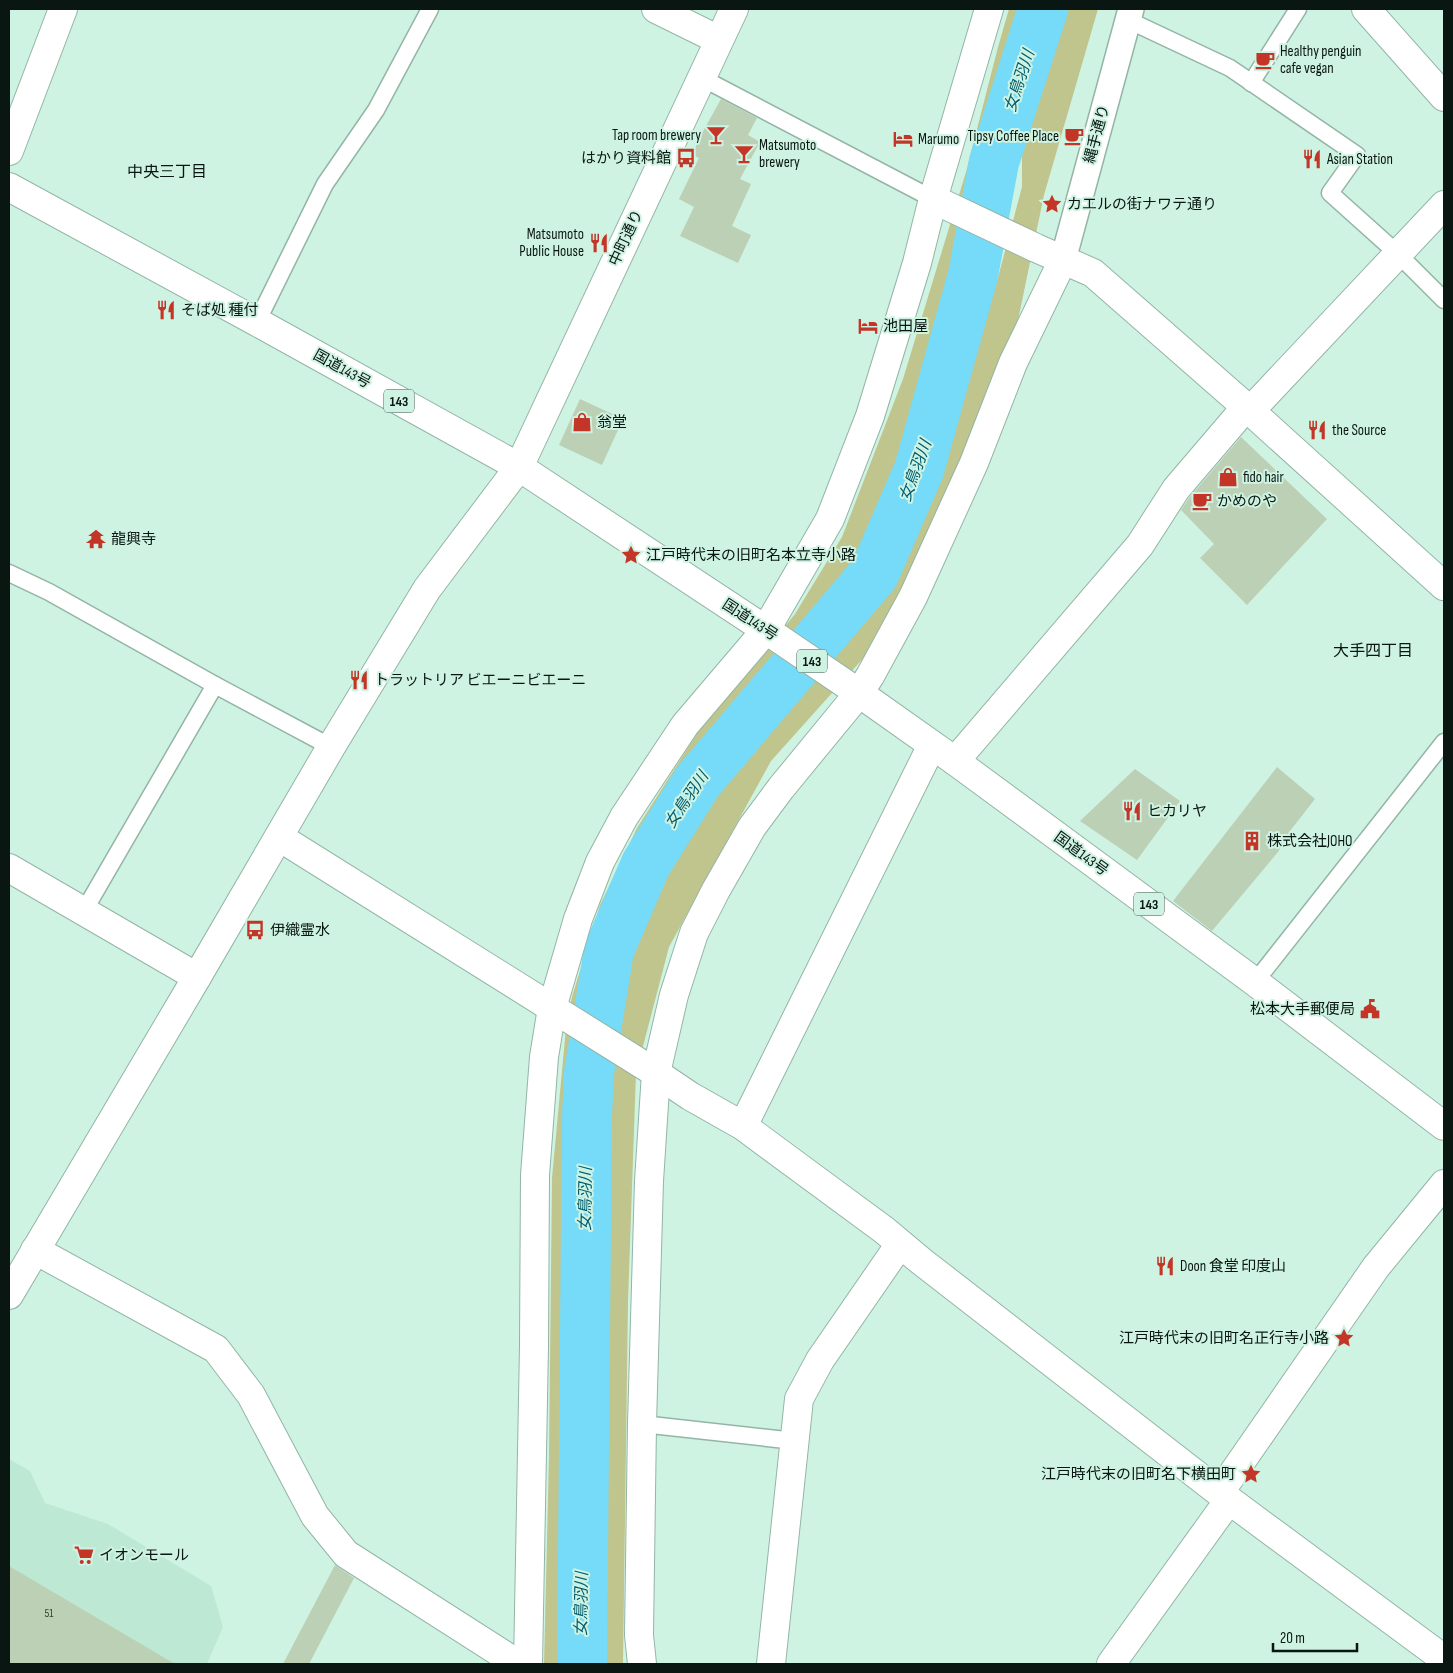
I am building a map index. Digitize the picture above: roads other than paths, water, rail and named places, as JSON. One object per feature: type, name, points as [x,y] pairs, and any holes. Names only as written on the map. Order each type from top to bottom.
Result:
[{"type":"main road","points":[[9,151],[63,9]]},
{"type":"main road","points":[[656,9],[719,40]]},
{"type":"main road","name":"中町通り","points":[[9,1295],[331,747],[427,589],[519,467],[734,9]]},
{"type":"main road","points":[[528,1664],[535,1176],[544,1057],[557,1011],[578,919],[600,862],[624,817],[685,725],[770,633],[830,519],[867,424],[917,263],[941,203],[989,9]]},
{"type":"main road","points":[[1366,9],[1444,97]]},
{"type":"main road","name":"国道143号","points":[[9,187],[519,467],[854,689],[1255,982],[1444,1126]]},
{"type":"main road","points":[[941,203],[1094,273],[1444,586]]},
{"type":"main road","points":[[955,761],[1140,545],[1176,489],[1248,409],[1444,205]]},
{"type":"main road","points":[[642,1664],[639,1636],[642,1424],[651,1070],[694,932],[716,890],[758,819],[854,689],[870,676],[913,597],[974,463],[1013,363],[1063,260]]},
{"type":"main road","points":[[743,1126],[932,745]]},
{"type":"main road","points":[[279,836],[690,1096],[743,1126],[900,1244],[1225,1496],[1444,1659]]},
{"type":"main road","points":[[9,868],[197,977]]},
{"type":"main road","points":[[1111,1664],[1225,1496],[1376,1266],[1444,1184]]},
{"type":"main road","points":[[771,1664],[799,1399],[820,1360],[900,1244]]},
{"type":"main road","points":[[36,1250],[216,1349],[251,1395],[315,1516],[346,1554],[518,1664]]},
{"type":"street","name":"縄手通り","points":[[1063,260],[1130,14]]},
{"type":"lane","points":[[257,322],[325,184],[376,110],[430,9]]},
{"type":"lane","points":[[1251,83],[1298,9]]},
{"type":"lane","points":[[1130,14],[1230,68],[1357,155],[1330,193],[1398,254],[1444,300]]},
{"type":"lane","points":[[702,78],[941,203]]},
{"type":"lane","points":[[9,573],[49,592],[215,685],[331,747]]},
{"type":"lane","points":[[84,911],[215,685]]},
{"type":"lane","points":[[1255,982],[1444,744]]},
{"type":"lane","points":[[642,1424],[795,1441]]},
{"type":"waterway","name":"女鳥羽川","points":[[582,1664],[587,1115],[589,1073],[609,950],[646,864],[698,781],[874,574],[919,470],[973,275],[994,162],[1043,9]]},
{"type":"place","name":"Healthy penguin cafe vegan","points":[[1265,60]]},
{"type":"place","name":"Tap room brewery","points":[[716,135]]},
{"type":"place","name":"Tipsy Coffee Place","points":[[1074,136]]},
{"type":"place","name":"Marumo","points":[[903,139]]},
{"type":"place","name":"Matsumoto brewery","points":[[744,154]]},
{"type":"place","name":"はかり資料館","points":[[686,158]]},
{"type":"place","name":"Asian Station","points":[[1312,159]]},
{"type":"place","name":"カエルの街ナワテ通り","points":[[1052,204]]},
{"type":"place","name":"Matsumoto Public House","points":[[599,243]]},
{"type":"place","name":"そば処 種付","points":[[166,310]]},
{"type":"place","name":"池田屋","points":[[868,326]]},
{"type":"place","name":"翁堂","points":[[582,422]]},
{"type":"place","name":"the Source","points":[[1317,430]]},
{"type":"place","name":"fido hair","points":[[1228,477]]},
{"type":"place","name":"かめのや","points":[[1202,501]]},
{"type":"place","name":"龍興寺","points":[[96,539]]},
{"type":"place","name":"江戸時代末の旧町名本立寺小路","points":[[631,555]]},
{"type":"place","name":"トラットリア ビエーニビエーニ","points":[[359,680]]},
{"type":"place","name":"ヒカリヤ","points":[[1132,811]]},
{"type":"place","name":"株式会社JOHO","points":[[1252,841]]},
{"type":"place","name":"伊織霊水","points":[[255,930]]},
{"type":"place","name":"松本大手郵便局","points":[[1370,1009]]},
{"type":"place","name":"Doon 食堂 印度山","points":[[1165,1266]]},
{"type":"place","name":"江戸時代末の旧町名正行寺小路","points":[[1344,1338]]},
{"type":"place","name":"江戸時代末の旧町名下横田町","points":[[1251,1474]]},
{"type":"place","name":"イオンモール","points":[[84,1555]]},
{"type":"district","name":"中央三丁目","points":[[167,172]]},
{"type":"district","name":"大手四丁目","points":[[1373,651]]}]
